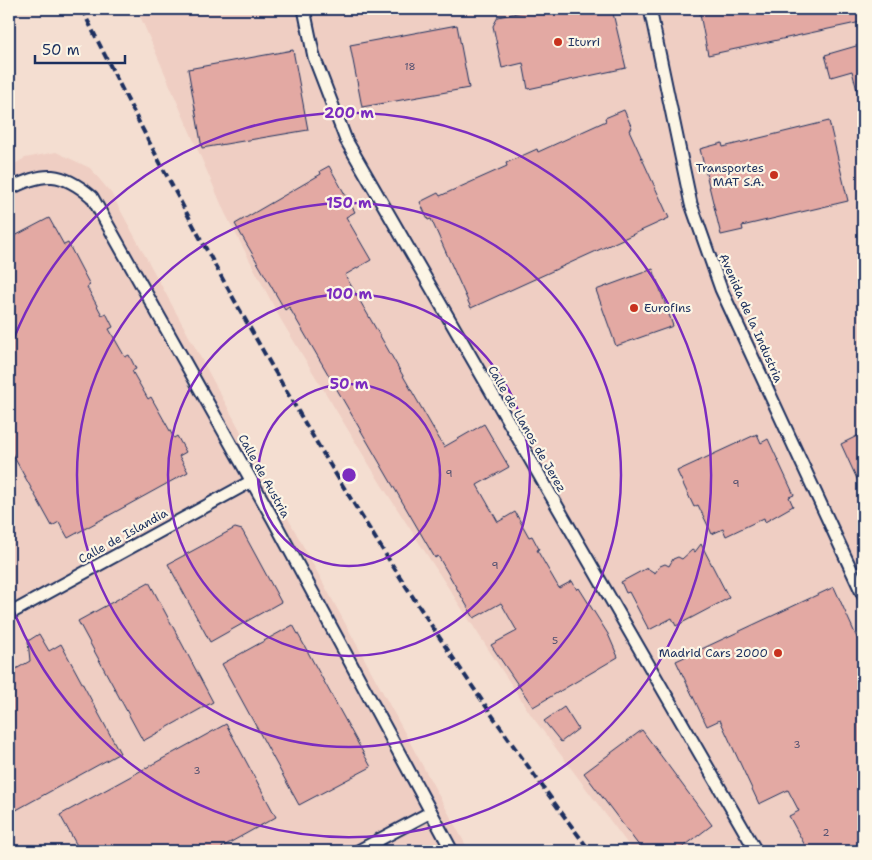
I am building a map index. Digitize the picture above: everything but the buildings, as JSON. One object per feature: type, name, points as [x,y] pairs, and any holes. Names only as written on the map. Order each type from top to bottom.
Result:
[{"type":"street","name":"Calle de Llanos de Jerez","points":[[304,9],[314,57],[346,140],[756,851]]},
{"type":"street","name":"Avenida de la Industria","points":[[650,9],[691,204],[708,256],[725,298],[863,595]]},
{"type":"street","name":"Calle de Austria","points":[[9,189],[24,181],[43,176],[63,177],[78,185],[92,197],[452,851]]},
{"type":"street","name":"Calle de Islandia","points":[[9,614],[250,482]]},
{"type":"street","points":[[358,851],[431,812]]},
{"type":"shaded area","points":[[137,9],[863,9],[863,851],[633,851],[531,715],[381,484],[281,320],[225,213]]},
{"type":"shaded area","points":[[56,152],[90,168],[111,193],[469,851],[9,851],[9,167],[25,158]]},
{"type":"railway","points":[[82,9],[137,119],[195,228],[316,442],[447,650],[517,751],[590,851]]},
{"type":"place","name":"Iturri","points":[[558,42]]},
{"type":"place","name":"Transportes MAT S.A.","points":[[774,175]]},
{"type":"place","name":"Eurofins","points":[[634,308]]},
{"type":"place","name":"Madrid Cars 2000","points":[[778,653]]}]
